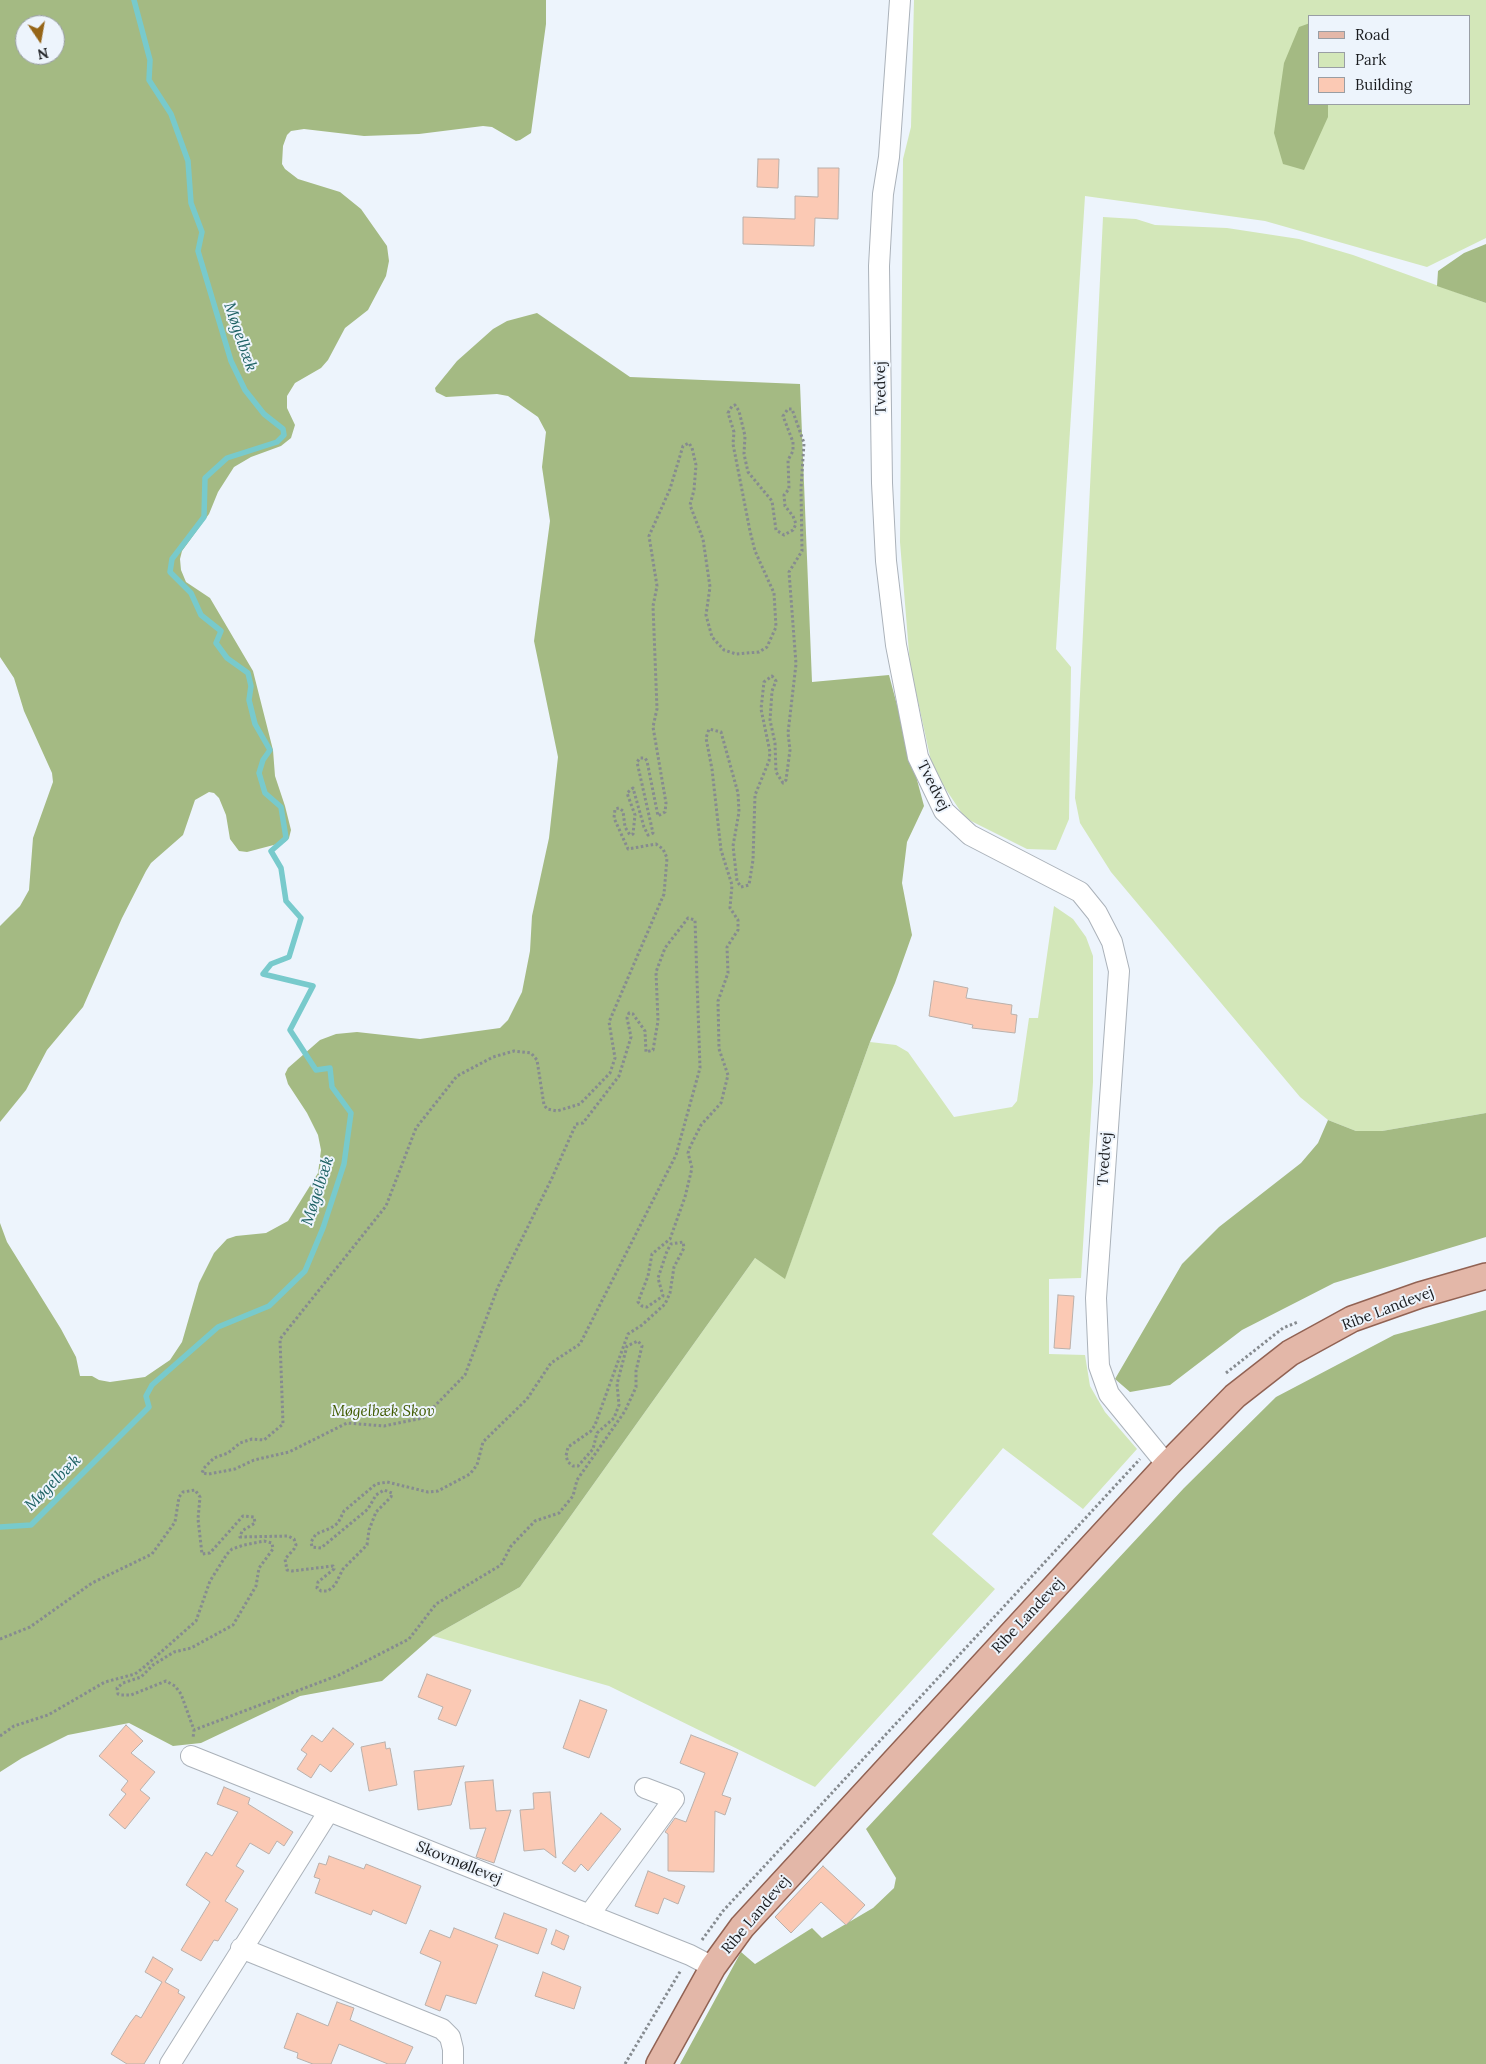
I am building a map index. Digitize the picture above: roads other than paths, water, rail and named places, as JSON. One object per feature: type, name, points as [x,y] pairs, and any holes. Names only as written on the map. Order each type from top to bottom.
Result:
[{"type":"main road","name":"Ribe Landevej","points":[[659,2064],[713,1967],[742,1927],[1167,1465],[1234,1396],[1290,1353],[1352,1319],[1420,1295],[1486,1276]]},
{"type":"street","name":"Tvedvej","points":[[900,0],[889,157],[882,194],[879,266],[882,483],[886,561],[896,645],[918,757],[944,812],[970,835],[1057,878],[1080,892],[1097,914],[1112,942],[1119,971],[1096,1298],[1099,1366],[1109,1394],[1167,1465]]},
{"type":"street","name":"Skovmøllevej","points":[[191,1756],[589,1915],[713,1967]]},
{"type":"street","points":[[589,1915],[674,1798],[645,1788]]},
{"type":"street","points":[[170,2064],[241,1948],[329,1811]]},
{"type":"street","points":[[241,1948],[442,2029],[450,2037],[453,2049],[453,2064]]},
{"type":"waterway","name":"Møgelbæk","points":[[0,1527],[31,1525],[149,1407],[146,1396],[152,1385],[218,1327],[269,1306],[305,1271],[323,1228],[344,1164],[351,1113],[332,1087],[330,1068],[316,1070],[290,1030],[313,986],[263,974],[271,964],[289,957],[301,918],[286,901],[281,868],[271,851],[286,838],[281,807],[265,793],[259,773],[263,760],[270,750],[255,724],[249,700],[251,686],[248,673],[227,658],[216,643],[221,631],[201,615],[191,593],[170,572],[172,559],[204,517],[205,478],[227,458],[277,442],[284,435],[283,429],[264,414],[245,390],[231,361],[198,251],[202,232],[191,203],[188,161],[171,114],[149,80],[150,60],[134,0]]},
{"type":"park label","name":"Møgelbæk Skov","points":[[383,1412]]}]
